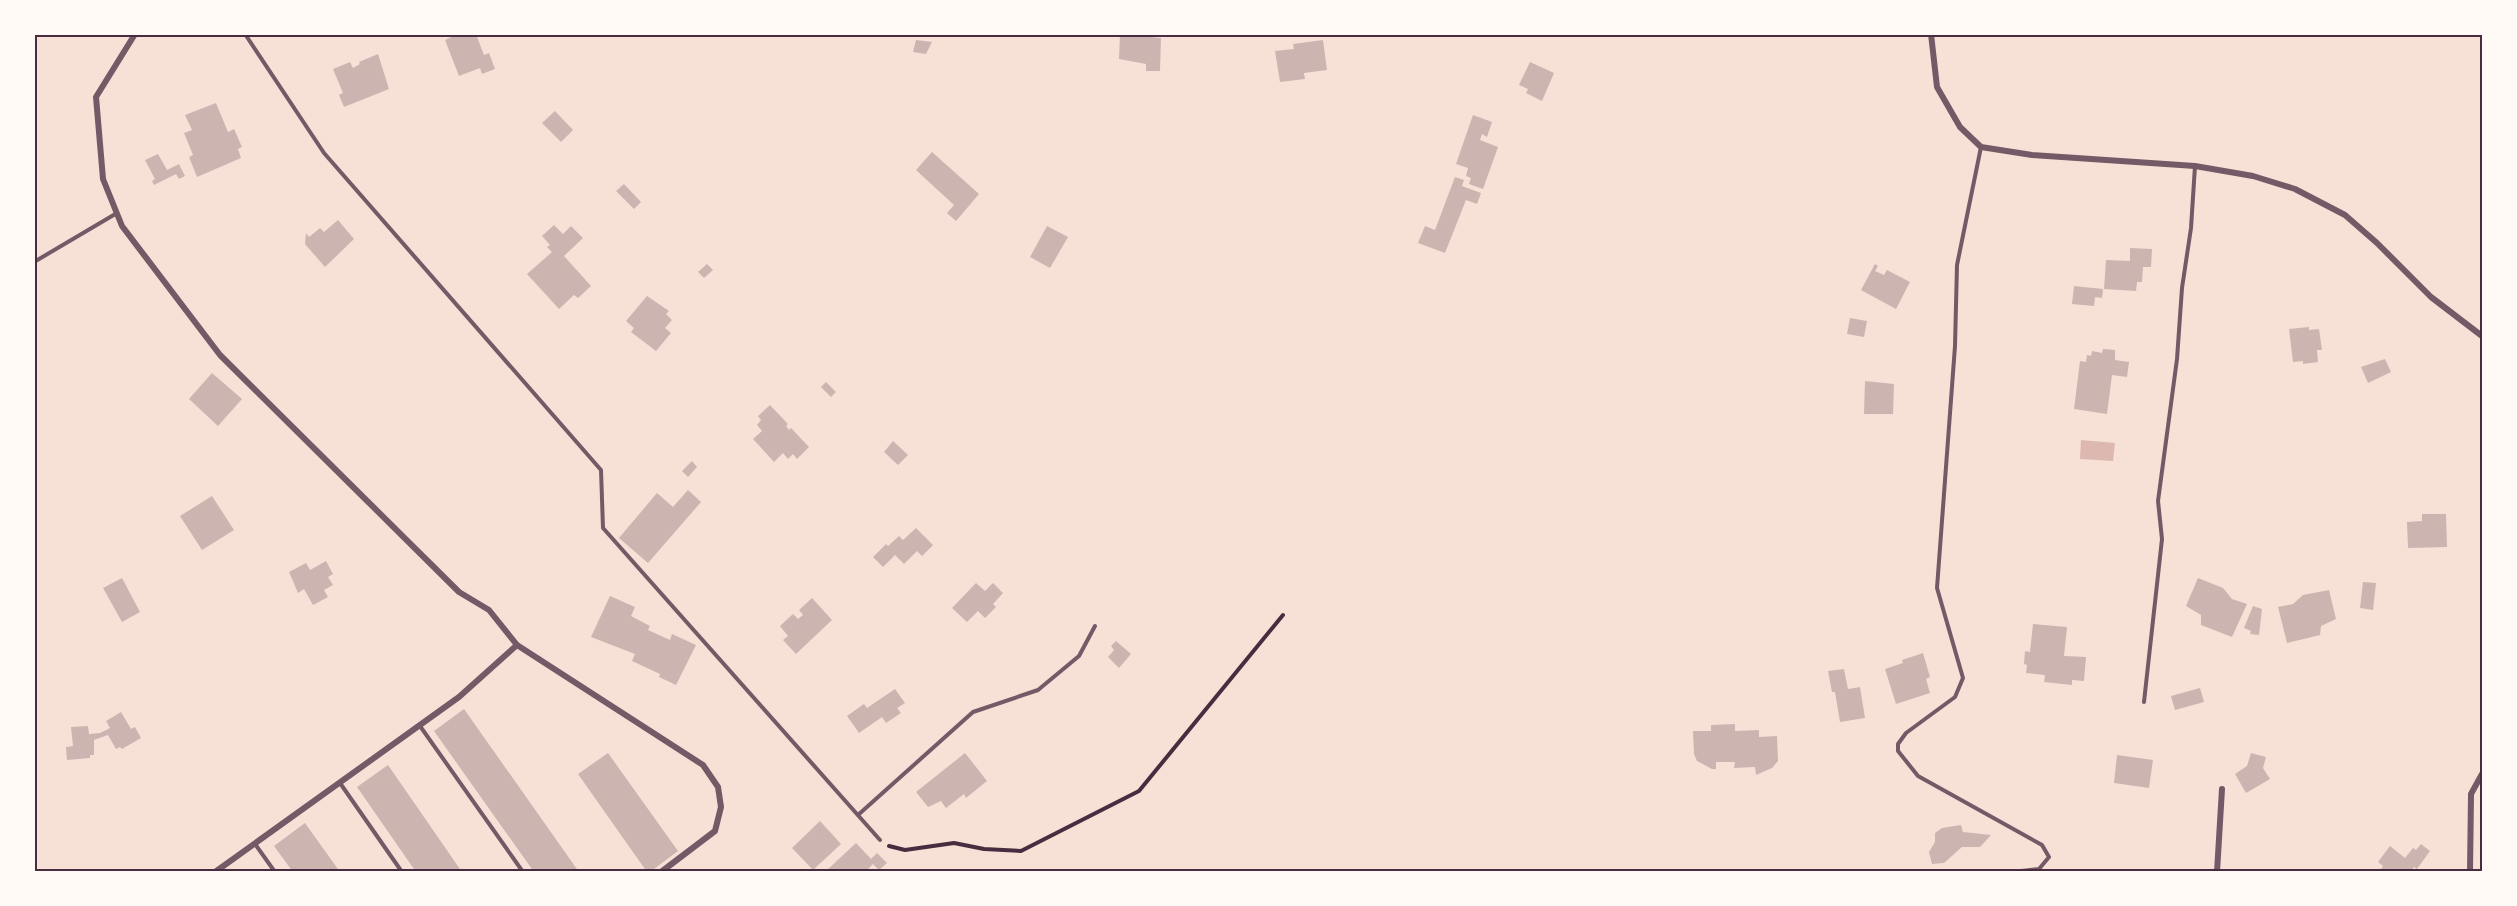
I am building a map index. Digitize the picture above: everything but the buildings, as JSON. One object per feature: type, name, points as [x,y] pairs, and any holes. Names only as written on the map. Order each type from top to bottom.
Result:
[{"type":"street","points":[[135,34],[96,97],[103,179],[122,226],[220,355],[459,592],[489,610],[517,645],[703,765],[717,787],[721,807],[715,831],[661,872]]},
{"type":"street","points":[[1931,34],[1937,87],[1960,127],[1981,147],[2032,155],[2195,166],[2253,176],[2295,189],[2345,215],[2377,243],[2431,297],[2482,336]]},
{"type":"street","points":[[215,872],[459,697],[517,645]]},
{"type":"street","points":[[2470,872],[2471,794],[2482,774]]},
{"type":"street","points":[[2217,872],[2222,789]]},
{"type":"lane","points":[[245,34],[324,153],[601,470],[603,528],[880,840]]},
{"type":"lane","points":[[1981,147],[1957,265],[1955,346],[1937,588],[1963,678],[1955,697],[1906,733],[1898,744],[1898,751],[1918,776],[2042,845],[2049,857],[2039,869],[2013,872]]},
{"type":"lane","points":[[2144,702],[2162,539],[2157,501],[2177,359],[2195,166]]},
{"type":"lane","points":[[34,262],[117,213]]},
{"type":"lane","points":[[858,815],[973,712],[1038,690],[1079,656],[1095,627]]},
{"type":"lane","points":[[420,725],[523,872]]},
{"type":"lane","points":[[339,782],[402,872]]},
{"type":"lane","points":[[254,843],[275,872]]},
{"type":"path","points":[[880,840],[891,847],[905,850],[954,843],[984,849],[1021,851],[1139,791],[1283,615]]},
{"type":"shaded area","points":[[2081,440],[2115,443],[2113,461],[2080,459]]}]
